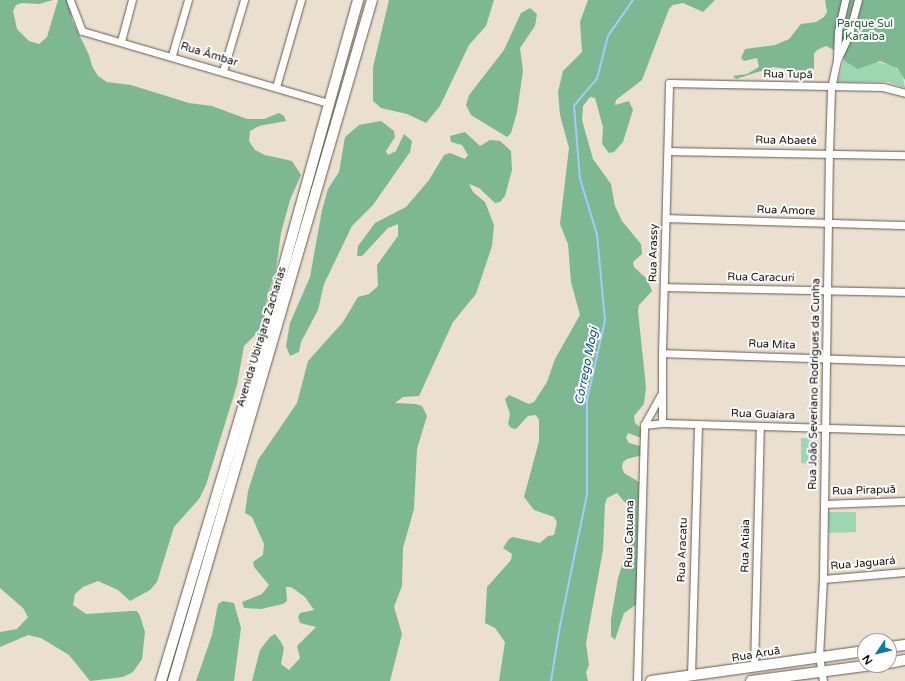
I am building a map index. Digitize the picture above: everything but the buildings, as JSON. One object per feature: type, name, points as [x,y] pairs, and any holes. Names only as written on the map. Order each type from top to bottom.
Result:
[{"type":"main road","name":"Avenida Ubirajara Zacharias","points":[[162,681],[228,451],[264,337],[328,103],[358,0]]},
{"type":"main road","name":"Avenida Ubirajara Zacharias","points":[[173,681],[372,0]]},
{"type":"main road","name":"Rua Aruã","points":[[651,681],[691,676],[723,676],[754,667],[857,652]]},
{"type":"main road","points":[[751,681],[822,677],[857,669]]},
{"type":"street","name":"Rua Âmbar","points":[[70,0],[82,32],[121,41],[224,70],[328,103]]},
{"type":"street","points":[[121,41],[132,0]]},
{"type":"street","points":[[172,55],[188,0]]},
{"type":"street","points":[[224,70],[244,0]]},
{"type":"street","points":[[276,87],[301,0]]},
{"type":"street","points":[[837,60],[838,31],[846,0]]},
{"type":"street","points":[[837,60],[848,37],[858,0]]},
{"type":"street","name":"Rua João Severiano Rodrigues da Cunha","points":[[822,677],[819,657],[823,579],[829,153],[831,88],[837,60]]},
{"type":"street","name":"Rua Tupã","points":[[669,84],[831,88],[883,86],[905,93]]},
{"type":"street","name":"Rua Arassy","points":[[662,423],[661,393],[669,84]]},
{"type":"street","name":"Rua Abaeté","points":[[668,151],[905,155]]},
{"type":"street","name":"Rua Amore","points":[[666,218],[905,225]]},
{"type":"street","name":"Rua Caracuri","points":[[664,287],[905,292]]},
{"type":"street","name":"Rua Mita","points":[[662,352],[905,361]]},
{"type":"street","name":"Rua Catuana","points":[[637,681],[644,425],[661,393]]},
{"type":"street","name":"Rua Guaíara","points":[[644,425],[662,423],[905,430]]},
{"type":"street","name":"Rua Aracatu","points":[[691,676],[698,424]]},
{"type":"street","name":"Rua Atiaia","points":[[754,667],[760,426]]},
{"type":"street","name":"Rua Pirapuã","points":[[824,504],[905,501]]},
{"type":"street","name":"Rua Jaguará","points":[[823,579],[905,572]]},
{"type":"green space","points":[[0,0],[53,0],[39,4],[22,3],[16,5],[13,11],[17,29],[29,41],[39,44],[47,37],[58,0],[69,0],[72,20],[89,55],[92,66],[98,76],[107,82],[131,85],[189,103],[212,106],[247,119],[264,119],[279,113],[284,116],[286,121],[259,126],[250,131],[249,141],[255,150],[265,155],[292,161],[301,175],[290,200],[281,233],[276,269],[267,297],[264,320],[260,330],[244,346],[237,385],[206,485],[199,499],[174,527],[157,582],[150,590],[130,601],[118,590],[98,581],[83,587],[75,594],[73,605],[86,614],[137,611],[140,616],[145,632],[142,659],[133,672],[123,677],[90,681],[69,655],[41,638],[28,635],[0,647],[0,632],[17,629],[28,617],[23,608],[0,588]]},
{"type":"green space","points":[[389,0],[494,0],[486,26],[469,45],[440,106],[426,123],[407,114],[381,108],[373,101],[373,67]]},
{"type":"green space","points":[[588,0],[715,0],[703,12],[683,3],[673,5],[669,9],[642,80],[616,100],[615,105],[629,101],[633,110],[623,142],[614,152],[609,153],[602,144],[603,127],[595,98],[590,97],[583,106],[582,120],[593,159],[611,184],[615,206],[622,221],[641,244],[642,254],[633,262],[634,267],[647,279],[652,291],[639,305],[638,311],[646,387],[644,404],[634,416],[635,423],[642,429],[641,438],[628,433],[626,438],[629,443],[640,446],[642,455],[627,459],[623,462],[622,467],[624,473],[639,482],[637,604],[624,613],[615,640],[611,636],[611,619],[618,578],[630,540],[627,505],[617,493],[607,498],[605,504],[603,550],[586,643],[589,665],[586,672],[588,681],[499,681],[505,642],[495,628],[485,623],[487,587],[511,560],[512,554],[503,548],[509,539],[513,537],[540,543],[548,536],[554,535],[557,522],[554,517],[534,510],[524,497],[539,441],[539,420],[536,415],[528,416],[516,429],[511,428],[508,424],[510,414],[505,399],[509,395],[529,404],[534,402],[547,382],[555,359],[580,315],[571,282],[568,244],[560,224],[569,148],[560,115],[558,92],[563,71],[582,52],[580,22]]},
{"type":"green space","name":"Parque Sul Karaíba","points":[[825,0],[905,0],[905,80],[897,68],[880,61],[858,69],[846,62],[840,53],[826,46],[817,50],[814,54],[814,69],[802,78],[797,79],[787,69],[773,67],[736,79],[733,76],[747,74],[759,67],[757,58],[744,61],[741,58],[745,49],[775,45],[789,39],[801,24],[816,22],[824,17],[827,12]]},
{"type":"green space","points":[[530,8],[537,14],[535,26],[520,48],[523,71],[517,112],[511,133],[507,137],[471,115],[466,105],[469,95],[504,50],[521,13]]},
{"type":"green space","points":[[844,59],[858,69],[875,62],[893,65],[903,76],[905,88],[888,82],[838,82]]},
{"type":"green space","points":[[381,121],[394,131],[395,137],[386,151],[388,155],[396,151],[404,134],[412,141],[410,152],[373,205],[352,226],[324,284],[318,310],[301,342],[299,352],[290,356],[286,346],[290,323],[310,277],[322,210],[328,189],[339,172],[345,137],[359,125]]},
{"type":"green space","points":[[465,132],[480,146],[490,140],[500,141],[511,151],[512,170],[505,196],[500,202],[495,203],[479,188],[469,184],[473,192],[485,202],[494,225],[492,246],[476,294],[453,322],[419,396],[403,397],[395,403],[416,404],[422,406],[427,416],[417,449],[414,509],[403,548],[402,586],[394,607],[402,634],[390,681],[252,681],[260,650],[270,637],[275,634],[281,642],[284,648],[281,664],[289,670],[300,658],[297,646],[316,627],[300,623],[298,617],[300,613],[314,610],[305,597],[291,587],[286,587],[287,601],[283,604],[261,609],[244,608],[242,602],[262,594],[269,585],[254,567],[253,562],[263,555],[264,544],[252,517],[245,513],[248,491],[258,460],[297,403],[308,361],[343,322],[358,297],[369,294],[378,286],[377,265],[398,236],[398,224],[388,228],[362,256],[357,256],[358,246],[375,223],[406,207],[429,180],[444,155],[450,153],[465,159],[468,155],[462,145],[451,142],[450,136]]},
{"type":"green space","points":[[801,438],[818,438],[818,465],[801,463]]},
{"type":"green space","points":[[828,512],[856,512],[856,532],[829,533]]},
{"type":"green space","points":[[223,601],[234,603],[241,628],[234,681],[196,681],[212,635],[218,604]]},
{"type":"waterway","name":"Córrego Mogi","points":[[551,681],[560,626],[587,494],[587,400],[605,321],[597,235],[580,179],[574,106],[597,79],[608,36],[633,0]]}]
